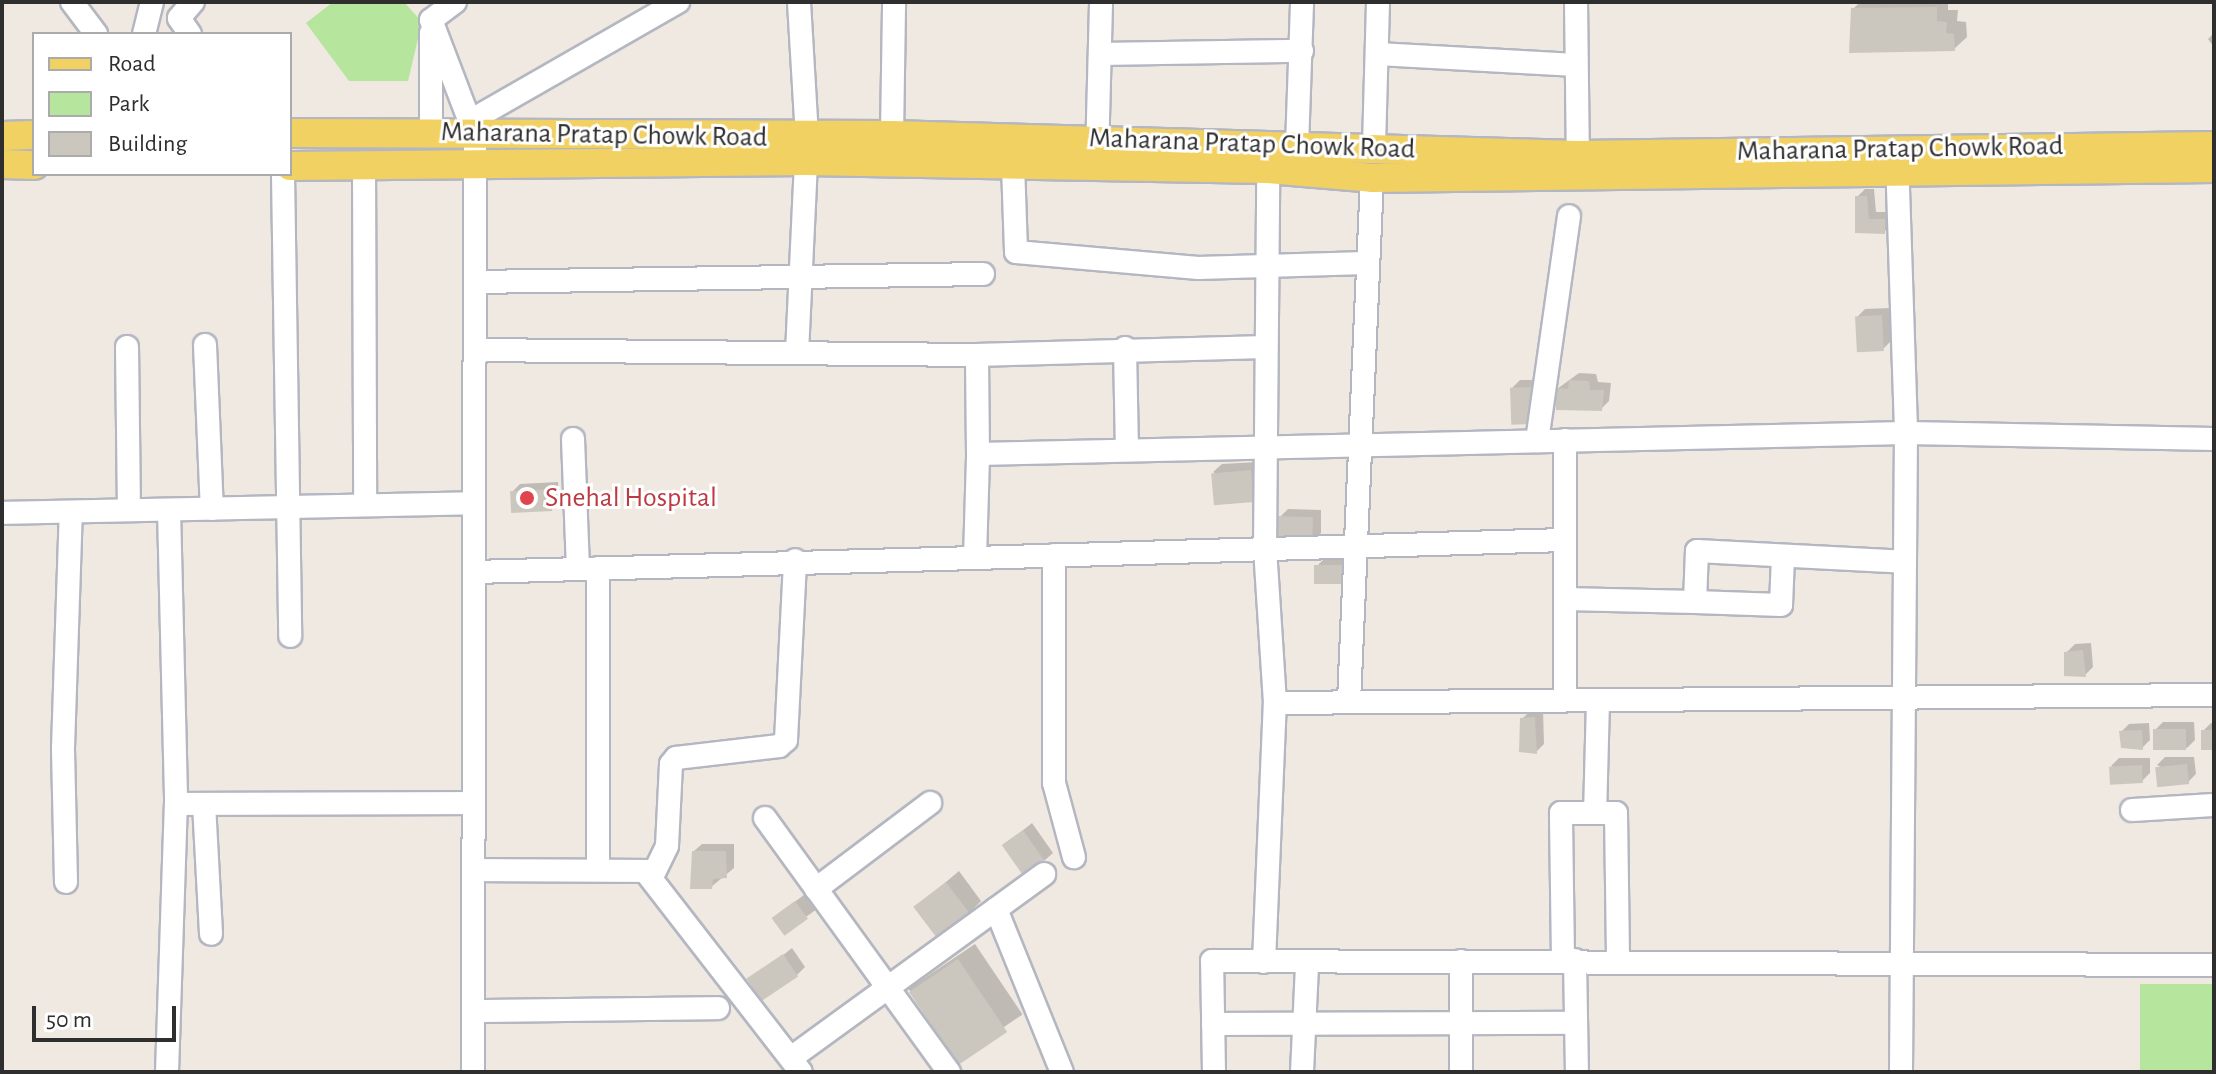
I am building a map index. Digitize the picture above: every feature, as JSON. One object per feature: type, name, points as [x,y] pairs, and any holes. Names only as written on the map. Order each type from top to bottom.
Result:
[{"type":"main road","name":"Maharana Pratap Chowk Road","points":[[292,133],[431,133],[474,139],[806,149],[1013,165],[1097,153],[1374,146],[1578,155],[2214,168]]},
{"type":"main road","points":[[2,136],[32,135]]},
{"type":"main road","name":"Maharana Pratap Chowk Road","points":[[806,149],[892,135],[1372,178],[1897,161],[2214,146]]},
{"type":"main road","name":"Maharana Pratap Chowk Road","points":[[292,166],[364,163],[474,139]]},
{"type":"main road","points":[[2,164],[32,165]]},
{"type":"street","points":[[72,2],[94,32]]},
{"type":"street","points":[[144,32],[152,2]]},
{"type":"street","points":[[189,32],[179,18],[193,2]]},
{"type":"street","points":[[431,20],[455,2]]},
{"type":"street","points":[[474,139],[678,2]]},
{"type":"street","points":[[797,353],[806,149],[799,2]]},
{"type":"street","points":[[892,135],[894,2]]},
{"type":"street","points":[[1097,153],[1101,2]]},
{"type":"street","points":[[1297,147],[1302,2]]},
{"type":"street","points":[[1374,146],[1378,2]]},
{"type":"street","points":[[1576,2],[1578,155]]},
{"type":"street","points":[[431,20],[431,133]]},
{"type":"street","points":[[431,20],[474,139],[473,1072]]},
{"type":"street","points":[[1100,54],[1302,51]]},
{"type":"street","points":[[1378,54],[1576,65]]},
{"type":"street","points":[[1897,161],[1906,433],[1901,1072]]},
{"type":"street","points":[[364,163],[365,505]]},
{"type":"street","points":[[1013,165],[1016,252],[1198,268],[1366,263]]},
{"type":"street","points":[[1264,962],[1275,703],[1265,549],[1269,364],[1264,347],[1268,169]]},
{"type":"street","points":[[283,176],[290,636]]},
{"type":"street","points":[[1349,701],[1372,178]]},
{"type":"street","points":[[1537,441],[1569,216]]},
{"type":"street","points":[[475,282],[983,274]]},
{"type":"street","points":[[205,345],[212,509]]},
{"type":"street","points":[[127,347],[129,510]]},
{"type":"street","points":[[475,350],[977,355],[1125,348],[1264,347]]},
{"type":"street","points":[[1125,348],[1127,450]]},
{"type":"street","points":[[975,558],[977,355]]},
{"type":"street","points":[[978,454],[1906,433],[2214,439]]},
{"type":"street","points":[[573,439],[588,568],[598,868]]},
{"type":"street","points":[[1565,440],[1565,700]]},
{"type":"street","points":[[2,513],[474,503]]},
{"type":"street","points":[[167,1072],[176,804],[169,510]]},
{"type":"street","points":[[66,882],[63,748],[71,512]]},
{"type":"street","points":[[474,572],[795,560],[975,558],[1565,540]]},
{"type":"street","points":[[1695,602],[1697,551],[1904,562]]},
{"type":"street","points":[[1054,555],[1054,783],[1074,857]]},
{"type":"street","points":[[1565,599],[1781,605],[1783,557]]},
{"type":"street","points":[[652,877],[667,846],[671,764],[676,758],[779,746],[786,740],[795,560]]},
{"type":"street","points":[[1275,703],[2214,695]]},
{"type":"street","points":[[1595,813],[1598,701]]},
{"type":"street","points":[[176,804],[474,803]]},
{"type":"street","points":[[816,889],[930,803]]},
{"type":"street","points":[[204,804],[211,934]]},
{"type":"street","points":[[2132,810],[2214,805]]},
{"type":"street","points":[[1577,1072],[1561,813],[1616,813],[1618,959]]},
{"type":"street","points":[[765,818],[949,1072]]},
{"type":"street","points":[[474,870],[637,869],[652,877],[796,1065],[888,988],[1044,874]]},
{"type":"street","points":[[996,909],[1062,1072]]},
{"type":"street","points":[[1214,1072],[1212,961],[1307,964],[1618,959],[1901,965],[2214,965]]},
{"type":"street","points":[[1461,961],[1461,1072]]},
{"type":"street","points":[[1302,1072],[1307,964]]},
{"type":"street","points":[[474,1011],[718,1008]]},
{"type":"street","points":[[1213,1024],[1576,1023]]},
{"type":"green space","points":[[333,2],[404,2],[422,22],[408,81],[349,81],[306,23]]},
{"type":"green space","points":[[2140,984],[2214,984],[2214,1072],[2140,1072]]},
{"type":"building","points":[[1937,7],[1937,21],[1947,22],[1946,33],[1954,34],[1955,51],[1849,53],[1851,8]]},
{"type":"building","points":[[1855,196],[1867,196],[1869,219],[1885,219],[1885,234],[1855,233]]},
{"type":"building","points":[[1882,315],[1884,351],[1857,352],[1855,316]]},
{"type":"building","points":[[1569,380],[1589,381],[1590,390],[1604,390],[1602,411],[1556,410],[1555,388],[1568,389]]},
{"type":"building","points":[[1532,387],[1533,424],[1511,425],[1510,388]]},
{"type":"building","points":[[1251,470],[1254,502],[1214,505],[1211,473]]},
{"type":"building","points":[[551,489],[552,511],[511,513],[510,491]]},
{"type":"building","points":[[1278,516],[1313,517],[1312,542],[1277,541]]},
{"type":"building","points":[[1314,565],[1349,565],[1349,584],[1314,584]]},
{"type":"building","points":[[2083,650],[2086,677],[2064,676],[2064,652]]},
{"type":"building","points":[[1535,717],[1537,754],[1519,752],[1520,718]]},
{"type":"building","points":[[2153,729],[2186,729],[2186,750],[2153,750]]},
{"type":"building","points":[[2142,730],[2143,750],[2121,748],[2119,731]]},
{"type":"building","points":[[2201,730],[2214,730],[2214,750],[2201,750]]},
{"type":"building","points":[[2187,764],[2189,784],[2157,787],[2155,767]]},
{"type":"building","points":[[2142,765],[2143,783],[2110,785],[2109,767]]},
{"type":"building","points":[[1023,830],[1046,863],[1025,878],[1002,845]]},
{"type":"building","points":[[692,851],[726,851],[727,878],[713,879],[712,889],[690,889]]},
{"type":"building","points":[[946,882],[970,914],[937,939],[913,907]]},
{"type":"building","points":[[795,901],[808,919],[784,936],[772,918]]},
{"type":"building","points":[[783,954],[798,976],[762,1001],[747,979]]},
{"type":"building","points":[[958,959],[1007,1032],[958,1065],[909,992]]},
{"type":"place","name":"Snehal Hospital","points":[[527,498]]}]
